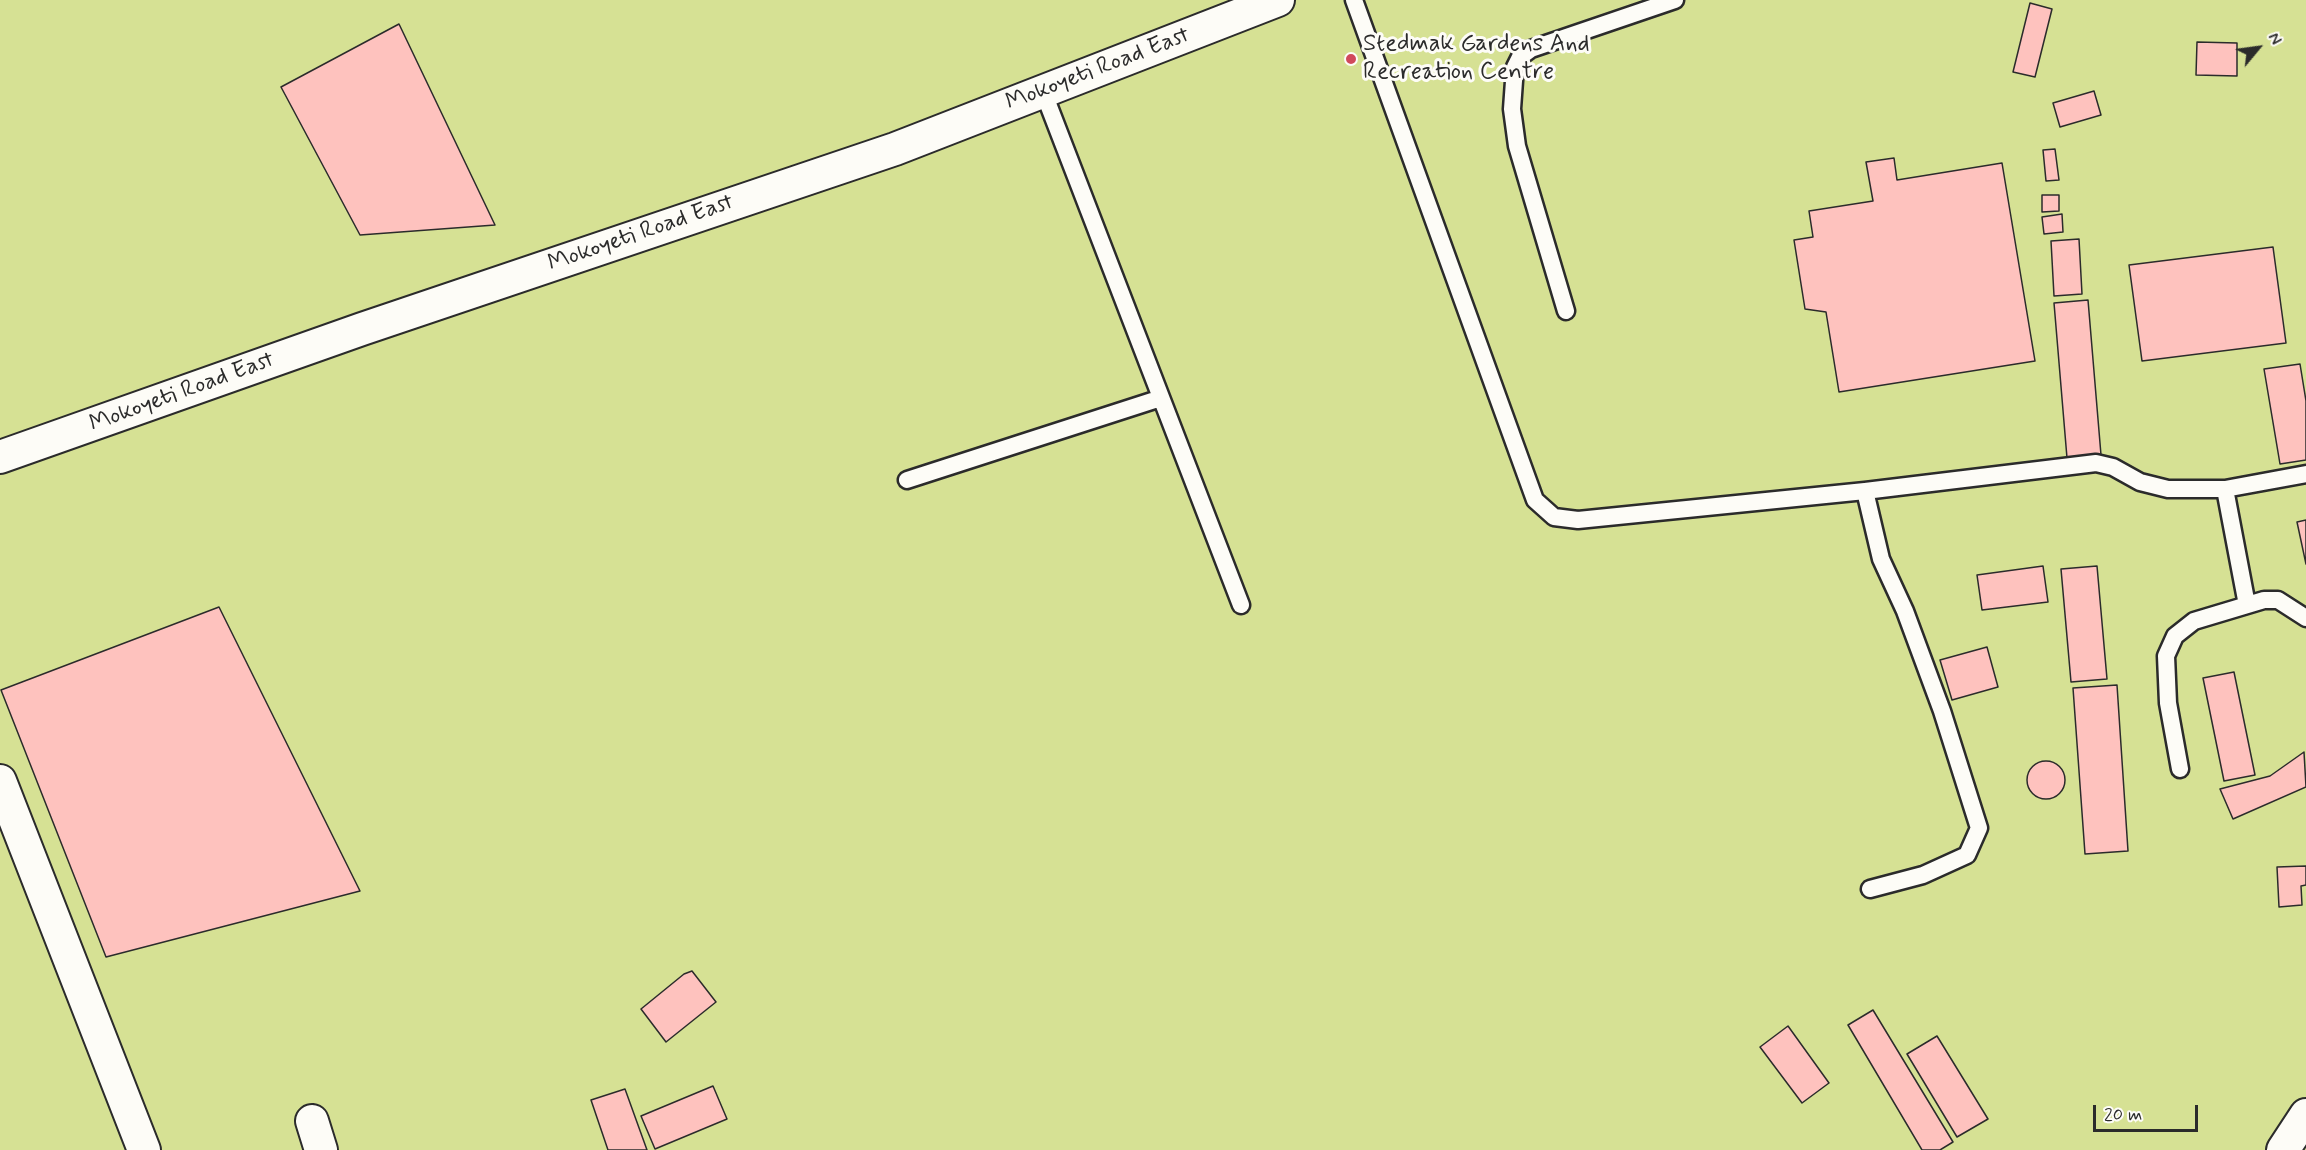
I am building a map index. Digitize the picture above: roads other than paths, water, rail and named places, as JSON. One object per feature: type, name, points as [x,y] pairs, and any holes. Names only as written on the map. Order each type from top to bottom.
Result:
[{"type":"street","name":"Mokoyeti Road East","points":[[0,457],[362,329],[895,149],[1278,0]]},
{"type":"street","points":[[0,781],[144,1150]]},
{"type":"street","points":[[2283,1150],[2306,1115]]},
{"type":"street","points":[[312,1121],[321,1150]]},
{"type":"lane","points":[[1354,0],[1535,500],[1554,517],[1578,520],[1865,491],[2096,463],[2113,467],[2140,482],[2168,489],[2225,489],[2306,474]]},
{"type":"lane","points":[[1566,311],[1517,146],[1512,109],[1515,67],[1520,57],[1531,49],[1675,0]]},
{"type":"lane","points":[[1043,92],[1241,605]]},
{"type":"lane","points":[[907,480],[1161,398]]},
{"type":"lane","points":[[2225,489],[2247,605]]},
{"type":"lane","points":[[1865,491],[1881,559],[1905,611],[1942,711],[1979,828],[1967,855],[1923,875],[1870,889]]},
{"type":"lane","points":[[2180,769],[2168,703],[2166,656],[2175,636],[2194,621],[2264,600],[2278,600],[2306,618]]},
{"type":"place","name":"Stedmak Gardens And Recreation Centre","points":[[1351,59]]}]
